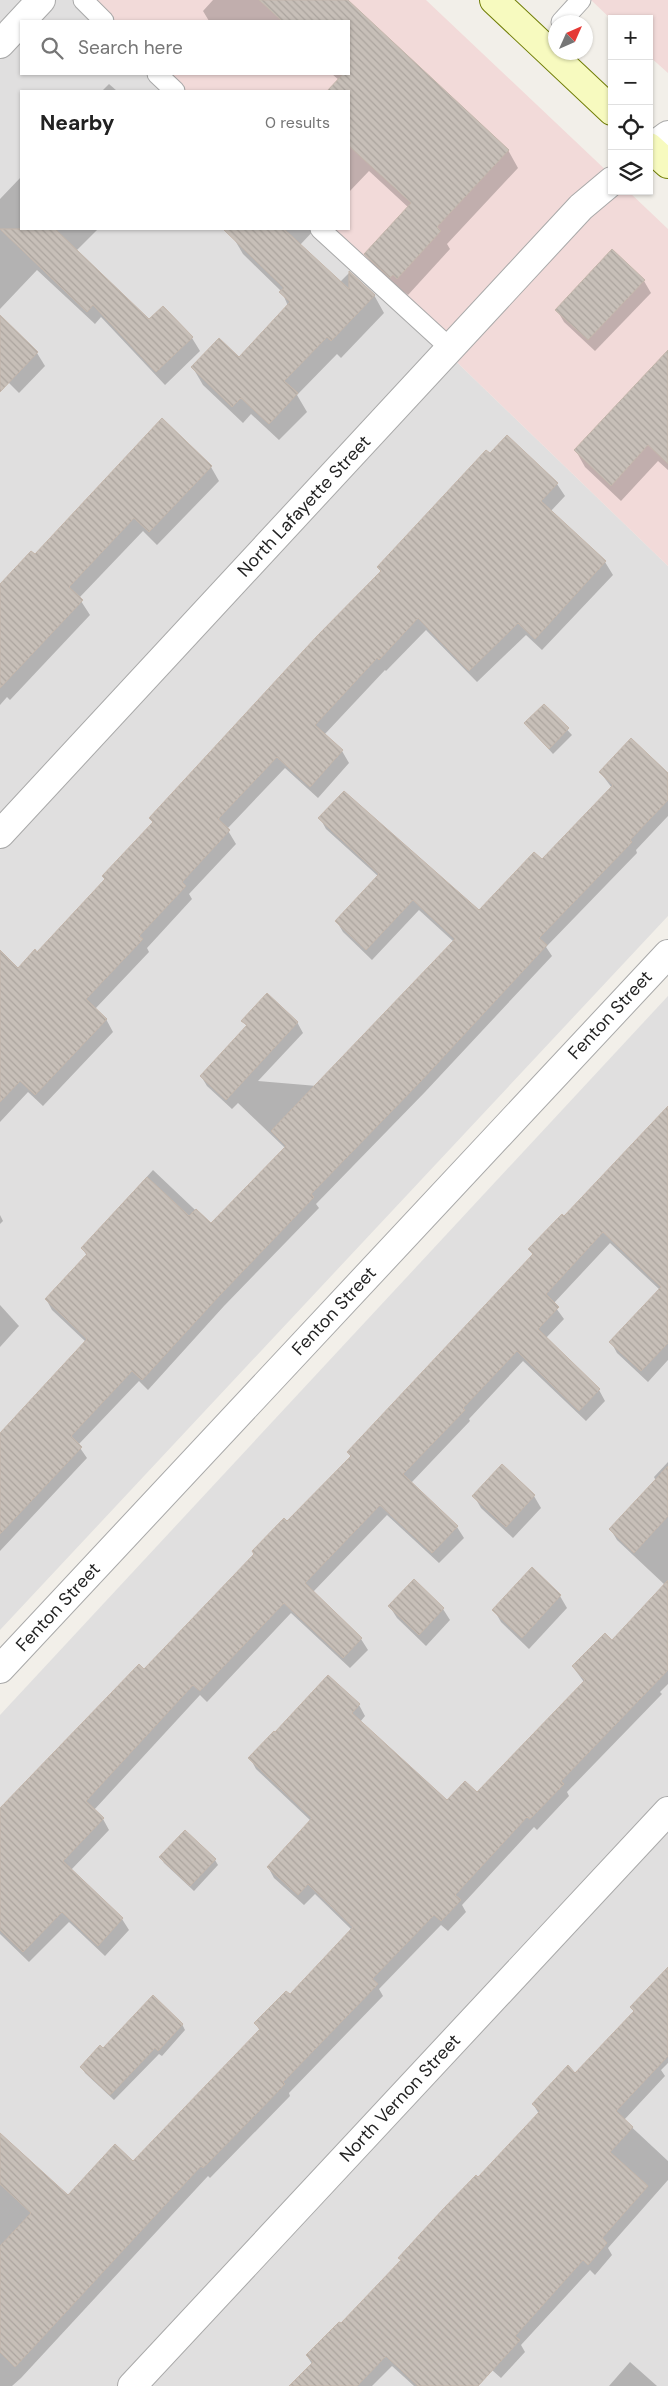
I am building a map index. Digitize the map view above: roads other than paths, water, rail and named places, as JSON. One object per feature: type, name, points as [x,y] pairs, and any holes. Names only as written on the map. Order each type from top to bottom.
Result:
[{"type":"main road","points":[[494,0],[548,37]]},
{"type":"main road","points":[[568,60],[608,106]]},
{"type":"street","points":[[22,20],[41,0]]},
{"type":"street","points":[[0,44],[20,23]]},
{"type":"street","name":"North Lafayette Street","points":[[0,834],[581,207],[608,184]]},
{"type":"street","name":"Fenton Street","points":[[0,1669],[668,954]]},
{"type":"street","name":"North Vernon Street","points":[[132,2386],[668,1810]]},
{"type":"lane","points":[[83,0],[103,20]]},
{"type":"lane","points":[[567,15],[581,0]]},
{"type":"lane","points":[[158,75],[174,90]]},
{"type":"lane","points":[[321,230],[450,348]]}]
